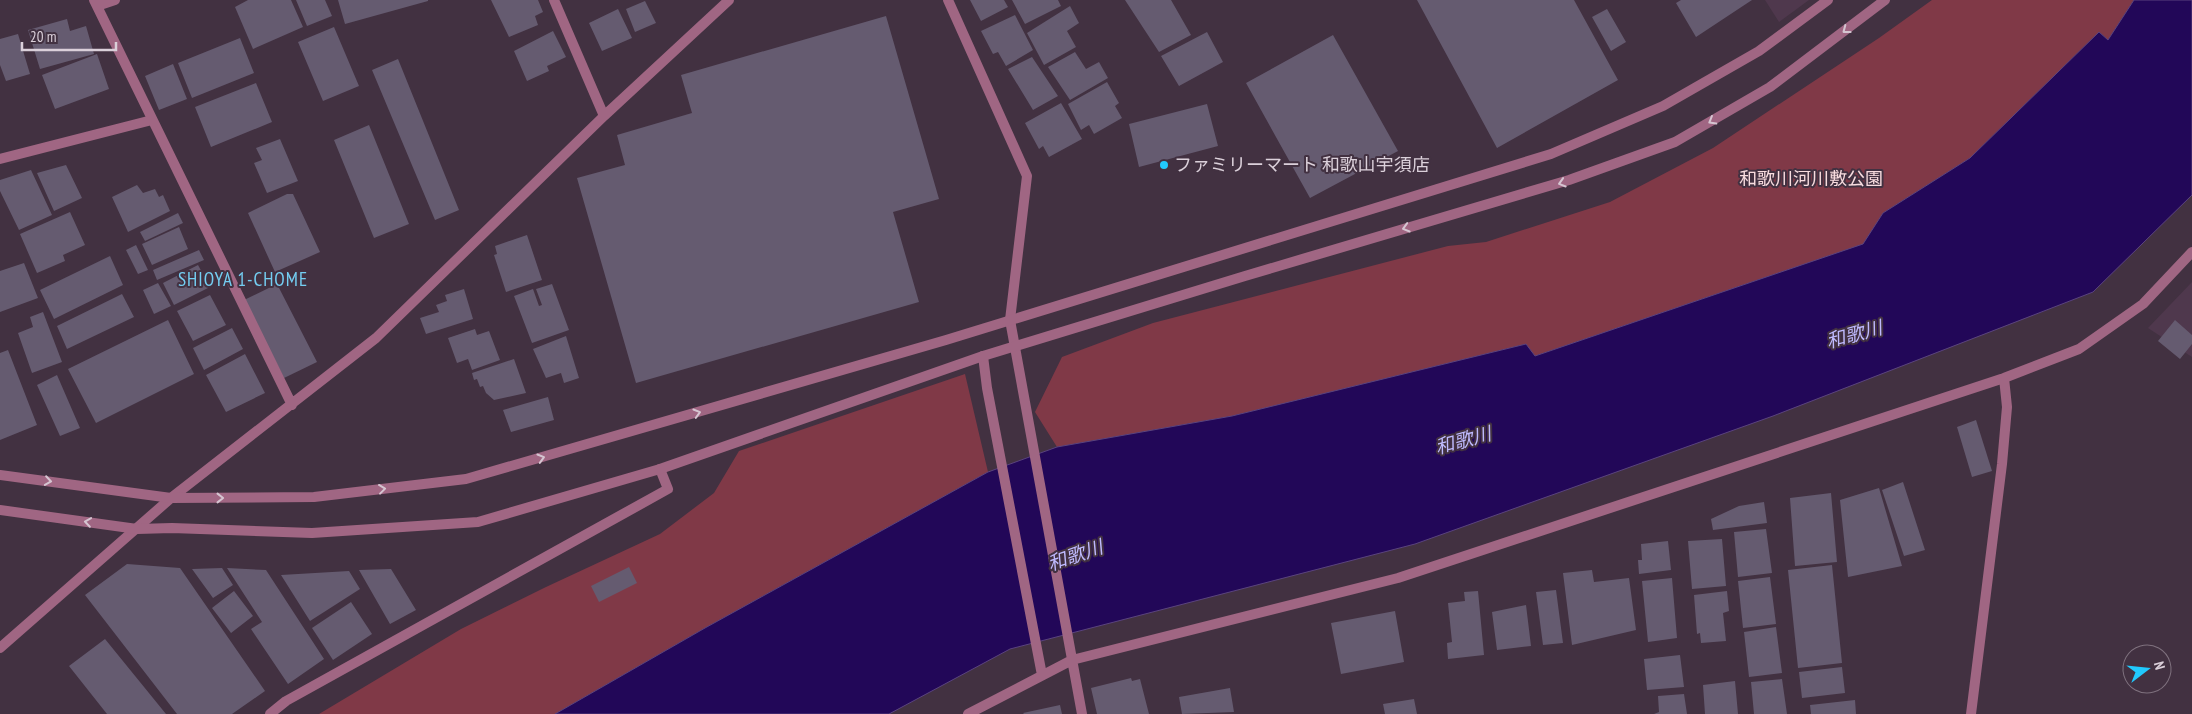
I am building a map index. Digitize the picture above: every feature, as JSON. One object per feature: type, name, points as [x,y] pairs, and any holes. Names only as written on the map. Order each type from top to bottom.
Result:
[{"type":"street","points":[[115,0],[95,3],[292,405]]},
{"type":"street","points":[[554,0],[604,116]]},
{"type":"street","points":[[0,648],[171,498],[376,338],[604,116],[729,0]]},
{"type":"street","points":[[948,0],[1027,176],[1010,320],[1082,714]]},
{"type":"street","points":[[0,474],[171,498],[314,497],[466,479],[1010,320],[1551,154],[1663,106],[1759,51],[1828,0]]},
{"type":"street","points":[[0,510],[137,529],[172,528],[312,533],[478,522],[660,469],[984,356],[1569,180],[1675,142],[1770,87],[1884,0]]},
{"type":"street","points":[[0,159],[152,120]]},
{"type":"street","points":[[968,714],[1072,660],[1398,578],[2004,378],[2079,349],[2143,304],[2192,252]]},
{"type":"street","points":[[984,356],[987,388],[1034,643],[1042,675]]},
{"type":"street","points":[[1971,714],[2002,464],[2007,407],[2004,378]]},
{"type":"street","points":[[270,714],[286,701],[668,489],[660,469]]},
{"type":"shaded area","points":[[1765,0],[1809,0],[1779,22]]},
{"type":"shaded area","points":[[2192,282],[2192,357],[2148,328]]},
{"type":"green space","name":"和歌川河川敷公園","points":[[1932,0],[2134,0],[2108,40],[2099,32],[1970,158],[1883,213],[1864,244],[1535,356],[1526,344],[1232,416],[1057,447],[1035,412],[1062,357],[1153,323],[1448,246],[1486,242],[1610,202],[1713,148],[1879,38]]},
{"type":"green space","points":[[965,374],[988,472],[705,628],[555,714],[319,714],[461,629],[660,534],[714,493],[739,451]]},
{"type":"water","name":"和歌川","points":[[2134,0],[2192,0],[2192,195],[2093,292],[1773,416],[1415,544],[1010,649],[889,714],[555,714],[705,628],[988,472],[1057,447],[1232,416],[1526,344],[1535,356],[1863,244],[1883,213],[1970,158],[2099,32],[2108,40]]},
{"type":"building","points":[[248,0],[291,0],[303,27],[253,49],[235,7]]},
{"type":"building","points":[[296,0],[325,0],[332,16],[307,26]]},
{"type":"building","points":[[338,0],[428,0],[428,1],[345,24]]},
{"type":"building","points":[[491,0],[538,0],[543,12],[535,16],[538,25],[509,37]]},
{"type":"building","points":[[970,0],[1004,0],[1008,7],[981,21]]},
{"type":"building","points":[[1012,0],[1058,0],[1061,6],[1025,24]]},
{"type":"building","points":[[1125,0],[1171,0],[1191,35],[1159,52]]},
{"type":"building","points":[[1417,0],[1574,0],[1618,80],[1497,148]]},
{"type":"building","points":[[1681,0],[1752,0],[1696,37],[1676,3]]},
{"type":"building","points":[[645,1],[656,23],[635,32],[626,9]]},
{"type":"building","points":[[1070,6],[1079,23],[1067,31],[1076,47],[1044,65],[1027,33]]},
{"type":"building","points":[[618,9],[632,38],[602,51],[589,23]]},
{"type":"building","points":[[1607,9],[1626,42],[1611,51],[1592,17]]},
{"type":"building","points":[[1015,15],[1033,50],[1006,66],[998,52],[993,54],[981,31]]},
{"type":"building","points":[[886,16],[939,199],[893,212],[919,302],[636,383],[577,178],[625,165],[617,135],[692,113],[681,75]]},
{"type":"building","points":[[67,19],[70,31],[86,26],[94,54],[40,69],[28,30]]},
{"type":"building","points":[[334,27],[359,86],[323,101],[298,42]]},
{"type":"building","points":[[553,31],[566,57],[547,66],[549,71],[527,81],[514,51]]},
{"type":"building","points":[[1207,32],[1223,62],[1179,86],[1161,56]]},
{"type":"building","points":[[18,34],[30,74],[6,81],[0,65],[0,39]]},
{"type":"building","points":[[1333,35],[1398,151],[1310,198],[1246,83]]},
{"type":"building","points":[[240,38],[254,73],[192,98],[178,63]]},
{"type":"building","points":[[1075,52],[1086,69],[1099,62],[1108,78],[1070,100],[1048,67]]},
{"type":"building","points":[[97,54],[109,89],[55,109],[42,75]]},
{"type":"building","points":[[1032,57],[1058,96],[1033,110],[1008,69]]},
{"type":"building","points":[[398,59],[459,210],[435,220],[372,70]]},
{"type":"building","points":[[173,64],[187,99],[159,110],[145,76]]},
{"type":"building","points":[[1107,82],[1119,103],[1115,106],[1122,118],[1094,134],[1089,125],[1081,130],[1068,104]]},
{"type":"building","points":[[256,83],[272,122],[211,147],[195,107]]},
{"type":"building","points":[[1061,103],[1082,139],[1049,157],[1043,146],[1039,149],[1025,123]]},
{"type":"building","points":[[1207,104],[1218,146],[1139,167],[1129,124]]},
{"type":"building","points":[[369,125],[409,224],[374,238],[334,140]]},
{"type":"building","points":[[280,139],[298,181],[267,193],[254,163],[262,160],[256,148]]},
{"type":"building","points":[[66,165],[82,198],[54,211],[37,173]]},
{"type":"building","points":[[31,170],[52,215],[19,230],[0,191],[0,180]]},
{"type":"building","points":[[137,185],[143,193],[155,189],[159,197],[163,195],[170,211],[128,232],[112,197]]},
{"type":"building","points":[[287,194],[293,194],[320,252],[275,272],[248,213]]},
{"type":"building","points":[[70,212],[85,245],[63,255],[65,261],[37,273],[20,234]]},
{"type":"building","points":[[178,213],[183,223],[145,241],[140,232]]},
{"type":"building","points":[[179,227],[188,249],[152,265],[142,244]]},
{"type":"building","points":[[527,235],[542,280],[506,292],[494,255],[497,254],[495,246]]},
{"type":"building","points":[[136,245],[148,270],[138,274],[126,250]]},
{"type":"building","points":[[199,250],[204,260],[157,280],[153,270]]},
{"type":"building","points":[[110,256],[123,285],[54,319],[40,290]]},
{"type":"building","points":[[24,263],[38,298],[0,312],[0,271]]},
{"type":"building","points":[[198,265],[210,287],[174,305],[163,283]]},
{"type":"building","points":[[158,283],[171,306],[154,314],[143,290]]},
{"type":"building","points":[[277,284],[317,362],[284,378],[244,300]]},
{"type":"building","points":[[552,284],[569,330],[532,343],[514,296],[533,289],[539,306],[542,305],[536,289]]},
{"type":"building","points":[[464,289],[473,319],[426,334],[420,318],[439,312],[436,305],[447,301],[445,295]]},
{"type":"building","points":[[122,294],[134,317],[67,349],[57,326]]},
{"type":"building","points":[[210,295],[226,325],[193,341],[177,311]]},
{"type":"building","points":[[43,312],[62,362],[32,373],[18,333],[33,327],[30,317]]},
{"type":"building","points":[[168,320],[194,374],[96,423],[68,369]]},
{"type":"building","points":[[2175,320],[2192,335],[2192,344],[2180,359],[2158,341]]},
{"type":"building","points":[[232,328],[243,349],[204,370],[193,348]]},
{"type":"building","points":[[475,329],[477,335],[489,331],[500,360],[472,370],[468,359],[457,363],[448,338]]},
{"type":"building","points":[[566,336],[579,378],[564,383],[561,373],[546,378],[533,349]]},
{"type":"building","points":[[8,350],[37,425],[0,440],[0,353]]},
{"type":"building","points":[[245,354],[265,393],[226,412],[206,375]]},
{"type":"building","points":[[514,359],[526,393],[494,400],[486,393],[483,386],[480,387],[477,379],[474,380],[472,373]]},
{"type":"building","points":[[57,375],[80,428],[60,436],[37,385]]},
{"type":"building","points":[[548,397],[554,420],[511,432],[503,410]]},
{"type":"building","points":[[1976,420],[1992,471],[1972,477],[1957,427]]},
{"type":"building","points":[[1903,482],[1925,550],[1904,556],[1882,490]]},
{"type":"building","points":[[1879,488],[1902,566],[1848,577],[1840,500]]},
{"type":"building","points":[[1831,493],[1837,562],[1795,566],[1790,498]]},
{"type":"building","points":[[1764,502],[1767,523],[1713,530],[1711,519],[1739,506]]},
{"type":"building","points":[[1766,529],[1772,573],[1738,577],[1734,532]]},
{"type":"building","points":[[1722,539],[1726,586],[1692,589],[1688,541]]},
{"type":"building","points":[[1668,541],[1671,570],[1639,574],[1638,560],[1642,560],[1641,544]]},
{"type":"building","points":[[127,564],[180,568],[265,691],[232,714],[177,714],[85,595]]},
{"type":"building","points":[[1832,565],[1842,663],[1798,668],[1788,570]]},
{"type":"building","points":[[629,567],[637,583],[599,602],[591,586]]},
{"type":"building","points":[[222,568],[233,585],[213,598],[192,569]]},
{"type":"building","points":[[227,568],[266,570],[324,659],[288,684],[251,629],[262,622]]},
{"type":"building","points":[[391,569],[416,610],[390,624],[359,570]]},
{"type":"building","points":[[1592,570],[1594,582],[1629,578],[1636,630],[1572,645],[1563,573]]},
{"type":"building","points":[[349,571],[360,589],[310,621],[281,575]]},
{"type":"building","points":[[1770,577],[1776,624],[1743,628],[1738,581]]},
{"type":"building","points":[[1672,578],[1677,638],[1648,642],[1642,581]]},
{"type":"building","points":[[1556,590],[1563,643],[1543,645],[1536,592]]},
{"type":"building","points":[[234,591],[253,616],[231,633],[212,608]]},
{"type":"building","points":[[1478,591],[1484,655],[1448,659],[1447,643],[1452,642],[1448,603],[1465,601],[1464,592]]},
{"type":"building","points":[[1727,591],[1729,611],[1723,613],[1726,641],[1701,643],[1700,633],[1697,634],[1694,595]]},
{"type":"building","points":[[351,602],[372,634],[333,660],[312,628]]},
{"type":"building","points":[[1526,605],[1531,646],[1497,650],[1492,612]]},
{"type":"building","points":[[1395,611],[1404,662],[1341,674],[1331,623]]},
{"type":"building","points":[[1776,627],[1782,673],[1749,677],[1744,632]]},
{"type":"building","points":[[105,639],[166,714],[107,714],[69,666]]},
{"type":"building","points":[[1680,655],[1684,687],[1647,690],[1644,659]]},
{"type":"building","points":[[1842,667],[1845,693],[1802,698],[1799,672]]},
{"type":"building","points":[[1131,678],[1132,681],[1140,679],[1149,714],[1097,714],[1091,688]]},
{"type":"building","points":[[1782,679],[1787,714],[1754,714],[1751,682]]},
{"type":"building","points":[[1735,681],[1738,714],[1705,714],[1703,685]]},
{"type":"building","points":[[1230,688],[1234,712],[1182,714],[1179,697]]},
{"type":"building","points":[[1684,694],[1687,714],[1654,714],[1659,712],[1658,696]]},
{"type":"building","points":[[1414,699],[1417,714],[1385,714],[1383,704]]},
{"type":"building","points":[[1855,700],[1856,714],[1811,714],[1810,705]]},
{"type":"building","points":[[1060,705],[1062,714],[1023,713]]},
{"type":"place","name":"ファミリーマート 和歌山宇須店","points":[[1164,165]]},
{"type":"district","name":"SHIOYA 1-CHOME","points":[[243,279]]}]
